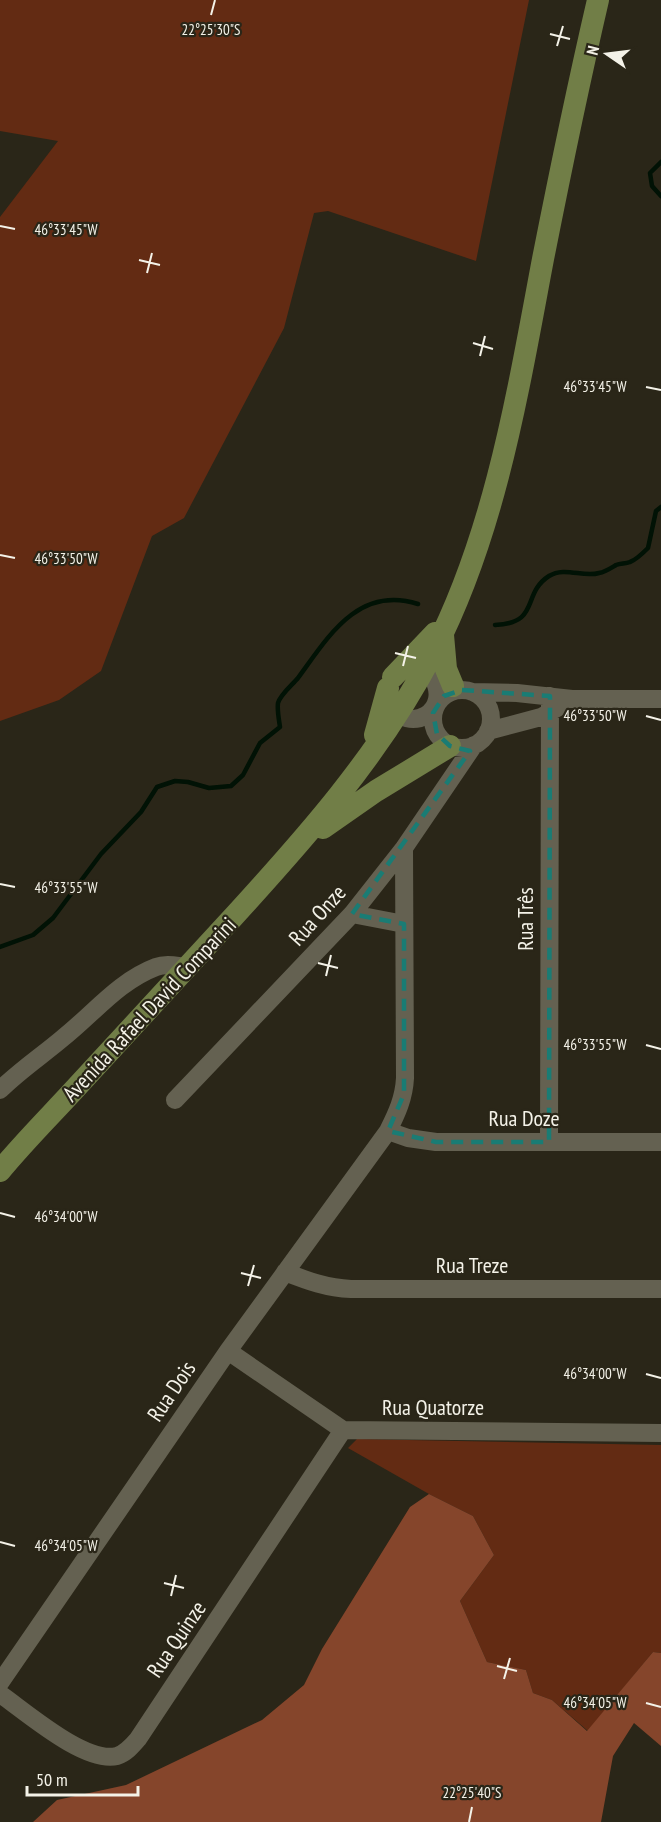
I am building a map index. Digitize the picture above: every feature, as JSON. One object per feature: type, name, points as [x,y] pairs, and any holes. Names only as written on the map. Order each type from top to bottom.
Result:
[{"type":"main road","points":[[448,683],[444,661],[447,624],[479,538],[497,480],[530,338],[544,258],[598,0]]},
{"type":"main road","points":[[369,756],[391,682],[447,624]]},
{"type":"main road","points":[[447,624],[448,683]]},
{"type":"main road","points":[[298,847],[369,756],[407,717],[448,683]]},
{"type":"main road","points":[[298,847],[444,740]]},
{"type":"main road","name":"Avenida Rafael David Comparini","points":[[0,1171],[298,847]]},
{"type":"street","points":[[474,745],[462,748],[444,740],[407,717],[387,699],[391,682],[407,668],[482,699],[488,709],[490,720],[488,731],[529,721],[550,705],[572,699],[661,699]]},
{"type":"street","points":[[444,740],[433,720],[438,691],[448,683],[517,693],[550,705]]},
{"type":"street","name":"Rua Três","points":[[549,1143],[550,705]]},
{"type":"street","points":[[407,717],[424,717],[436,706]]},
{"type":"street","name":"Rua Onze","points":[[175,1100],[352,914],[404,848],[474,745],[488,731]]},
{"type":"street","name":"Rua Dois","points":[[0,1683],[228,1351],[388,1131],[404,1094],[404,848]]},
{"type":"street","points":[[352,914],[404,924]]},
{"type":"street","points":[[0,1090],[24,1068],[65,1037],[123,985],[158,966],[188,967]]},
{"type":"street","name":"Rua Doze","points":[[388,1131],[408,1138],[436,1142],[661,1142]]},
{"type":"street","name":"Rua Treze","points":[[285,1272],[331,1288],[661,1289]]},
{"type":"street","points":[[228,1351],[344,1430]]},
{"type":"street","name":"Rua Quatorze","points":[[344,1430],[661,1432]]},
{"type":"street","name":"Rua Quinze","points":[[0,1694],[75,1746],[89,1753],[104,1757],[117,1756],[128,1750],[138,1739],[344,1430]]},
{"type":"highlighted area","points":[[462,690],[550,696],[549,1142],[436,1142],[388,1131],[404,1094],[404,924],[352,914],[470,751],[450,746],[437,734],[433,713],[444,696]]},
{"type":"shaded area","points":[[0,0],[529,0],[476,261],[328,211],[314,213],[284,328],[184,518],[152,536],[101,671],[59,700],[0,721],[0,217],[58,141],[0,131]]},
{"type":"shaded area","points":[[357,1439],[661,1445],[661,1653],[653,1652],[588,1731],[552,1700],[533,1693],[526,1670],[487,1662],[460,1601],[494,1555],[473,1516],[348,1448]]},
{"type":"shaded area","points":[[429,1494],[473,1516],[494,1555],[460,1601],[487,1662],[526,1670],[533,1693],[552,1700],[587,1731],[653,1652],[661,1653],[661,1746],[634,1723],[613,1756],[601,1822],[33,1822],[57,1800],[126,1785],[262,1720],[304,1685],[322,1649],[410,1507]]},
{"type":"waterway","points":[[661,162],[650,173],[652,186],[661,196]]},
{"type":"waterway","points":[[495,625],[519,619],[525,613],[541,583],[555,573],[599,573],[637,558],[648,548],[656,511],[661,507]]},
{"type":"waterway","points":[[0,947],[33,935],[53,918],[101,854],[141,812],[157,787],[175,781],[209,788],[231,786],[243,775],[260,743],[280,727],[278,703],[281,697],[321,646],[347,618],[362,608],[378,602],[397,600],[418,604]]}]
